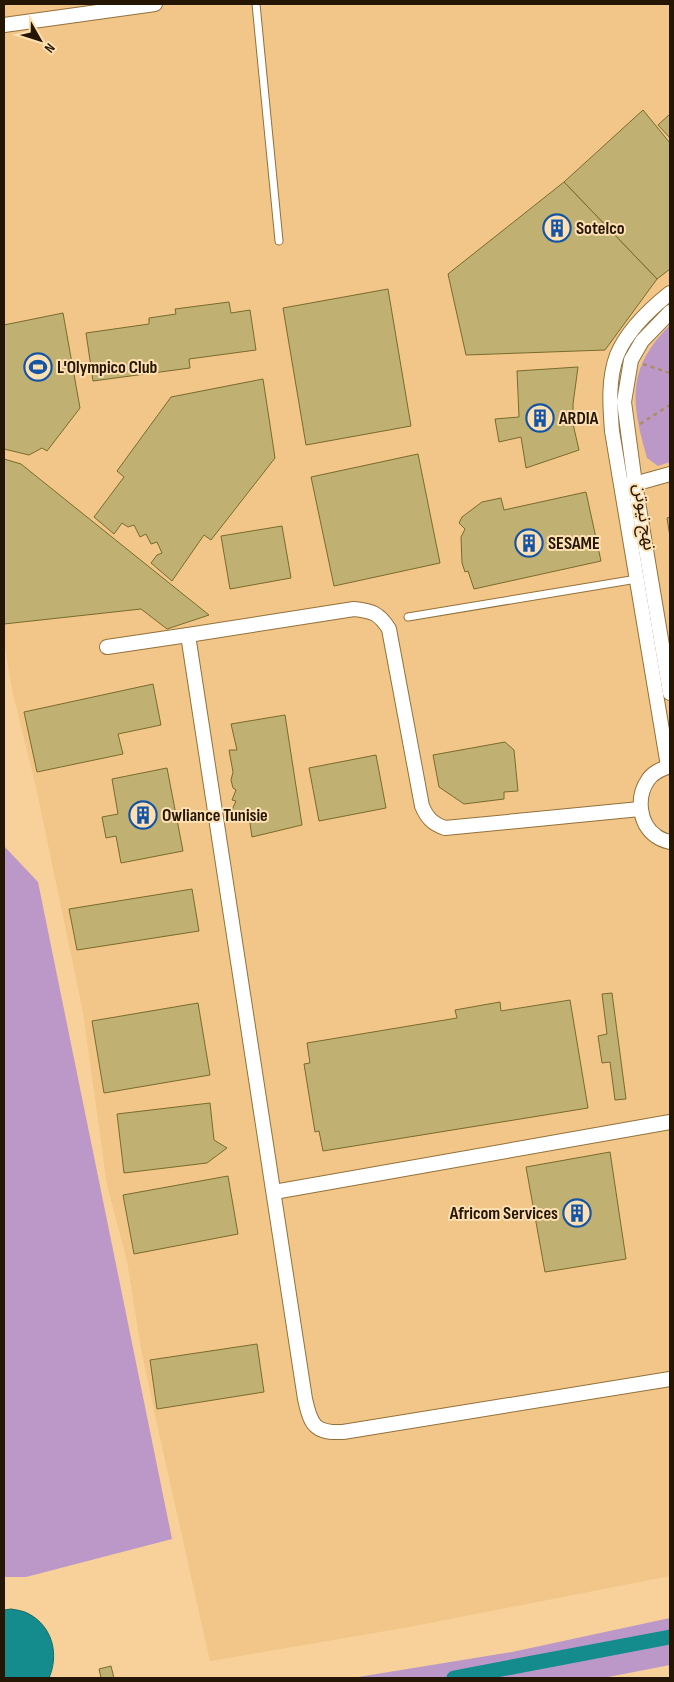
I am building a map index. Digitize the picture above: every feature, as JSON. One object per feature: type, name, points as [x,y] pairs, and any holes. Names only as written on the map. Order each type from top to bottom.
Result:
[{"type":"street","points":[[4,25],[155,4]]},
{"type":"street","name":"نهج نيوتن","points":[[669,766],[612,431],[610,402],[618,354],[631,332],[670,293]]},
{"type":"street","name":"نهج نيوتن","points":[[670,312],[642,341],[630,363],[624,402],[635,484],[670,693]]},
{"type":"street","points":[[615,365],[630,363]]},
{"type":"street","points":[[622,488],[670,474]]},
{"type":"street","points":[[107,647],[354,609],[370,611],[382,618],[389,629],[422,806],[427,816],[436,825],[445,828],[640,809]]},
{"type":"street","points":[[188,635],[305,1399],[310,1417],[320,1431],[328,1433],[343,1432],[670,1379]]},
{"type":"street","points":[[669,766],[660,769],[648,780],[641,794],[640,809],[645,824],[656,836],[670,842]]},
{"type":"street","points":[[274,1192],[670,1122]]},
{"type":"lane","points":[[256,4],[279,241]]},
{"type":"lane","points":[[408,617],[637,579]]},
{"type":"path","points":[[630,363],[670,373]]},
{"type":"path","points":[[628,432],[670,405]]},
{"type":"shaded area","points":[[4,4],[670,4],[670,1576],[409,1627],[210,1661],[141,1348],[127,1261],[107,1185],[83,1012],[36,787],[12,690],[4,641]]},
{"type":"shaded area","points":[[670,325],[670,462],[658,466],[647,458],[638,420],[636,387],[639,372],[646,356]]},
{"type":"shaded area","points":[[4,846],[38,882],[172,1539],[26,1577],[4,1577]]},
{"type":"shaded area","points":[[670,1618],[670,1665],[603,1678],[352,1678],[512,1652]]},
{"type":"water","points":[[11,1609],[29,1614],[44,1626],[49,1634],[52,1642],[53,1660],[49,1678],[4,1678],[4,1610]]},
{"type":"building","points":[[643,110],[670,143],[670,269],[657,279],[564,182]]},
{"type":"building","points":[[670,114],[670,138],[658,125]]},
{"type":"building","name":"Sotelco","points":[[564,182],[657,279],[605,350],[466,355],[448,274]]},
{"type":"building","points":[[388,289],[411,426],[306,445],[283,308]]},
{"type":"building","points":[[229,302],[231,313],[250,310],[256,350],[189,359],[190,368],[93,381],[86,333],[149,324],[149,318],[176,314],[175,309]]},
{"type":"building","name":"L'Olympico Club","points":[[63,313],[80,408],[47,451],[42,448],[29,455],[4,449],[4,325]]},
{"type":"building","name":"ARDIA","points":[[578,367],[573,404],[573,424],[579,450],[526,468],[521,437],[499,442],[495,419],[519,417],[517,371]]},
{"type":"building","points":[[263,379],[275,458],[211,540],[204,535],[172,581],[151,563],[157,555],[162,553],[157,542],[151,544],[146,534],[140,537],[134,525],[128,527],[122,523],[114,534],[94,517],[124,477],[117,471],[171,397]]},
{"type":"building","points":[[418,454],[440,563],[334,586],[311,477]]},
{"type":"building","points":[[4,459],[21,464],[209,615],[167,629],[141,609],[4,624]]},
{"type":"building","name":"SESAME","points":[[586,492],[601,561],[474,589],[468,571],[465,572],[462,563],[461,537],[465,529],[459,523],[462,517],[482,502],[501,498],[504,510]]},
{"type":"building","points":[[670,517],[670,537],[667,518]]},
{"type":"building","points":[[282,526],[291,578],[230,589],[221,536]]},
{"type":"building","points":[[153,684],[161,725],[118,734],[123,754],[37,772],[24,712]]},
{"type":"building","points":[[285,715],[302,825],[252,837],[248,810],[239,813],[232,810],[236,801],[232,800],[236,790],[233,788],[231,780],[233,772],[229,750],[237,750],[231,724]]},
{"type":"building","points":[[505,742],[514,750],[518,791],[504,792],[504,799],[464,804],[439,787],[433,755]]},
{"type":"building","points":[[376,755],[386,808],[319,821],[309,768]]},
{"type":"building","name":"Owliance Tunisie","points":[[167,768],[183,851],[121,863],[116,836],[106,838],[102,817],[118,814],[112,779]]},
{"type":"building","points":[[192,889],[199,931],[77,950],[69,909]]},
{"type":"building","points":[[612,993],[626,1099],[615,1100],[610,1062],[602,1063],[598,1036],[607,1034],[602,994]]},
{"type":"building","points":[[570,1000],[588,1108],[323,1151],[319,1131],[315,1132],[304,1064],[310,1063],[307,1043],[457,1018],[455,1010],[500,1002],[501,1011]]},
{"type":"building","points":[[198,1003],[210,1075],[104,1093],[92,1021]]},
{"type":"building","points":[[210,1103],[214,1140],[227,1148],[207,1163],[124,1173],[117,1114]]},
{"type":"building","name":"Africom Services","points":[[610,1152],[626,1259],[545,1272],[526,1167]]},
{"type":"building","points":[[228,1176],[238,1234],[134,1254],[123,1195]]},
{"type":"building","points":[[257,1344],[264,1392],[157,1409],[150,1360]]},
{"type":"building","points":[[111,1666],[114,1678],[101,1678],[99,1669]]},
{"type":"waterway","points":[[454,1678],[670,1637]]},
{"type":"place","name":"Sotelco","points":[[557,228]]},
{"type":"place","name":"L'Olympico Club","points":[[38,367]]},
{"type":"place","name":"ARDIA","points":[[540,418]]},
{"type":"place","name":"SESAME","points":[[529,543]]},
{"type":"place","name":"Owliance Tunisie","points":[[143,815]]},
{"type":"place","name":"Africom Services","points":[[577,1213]]}]
